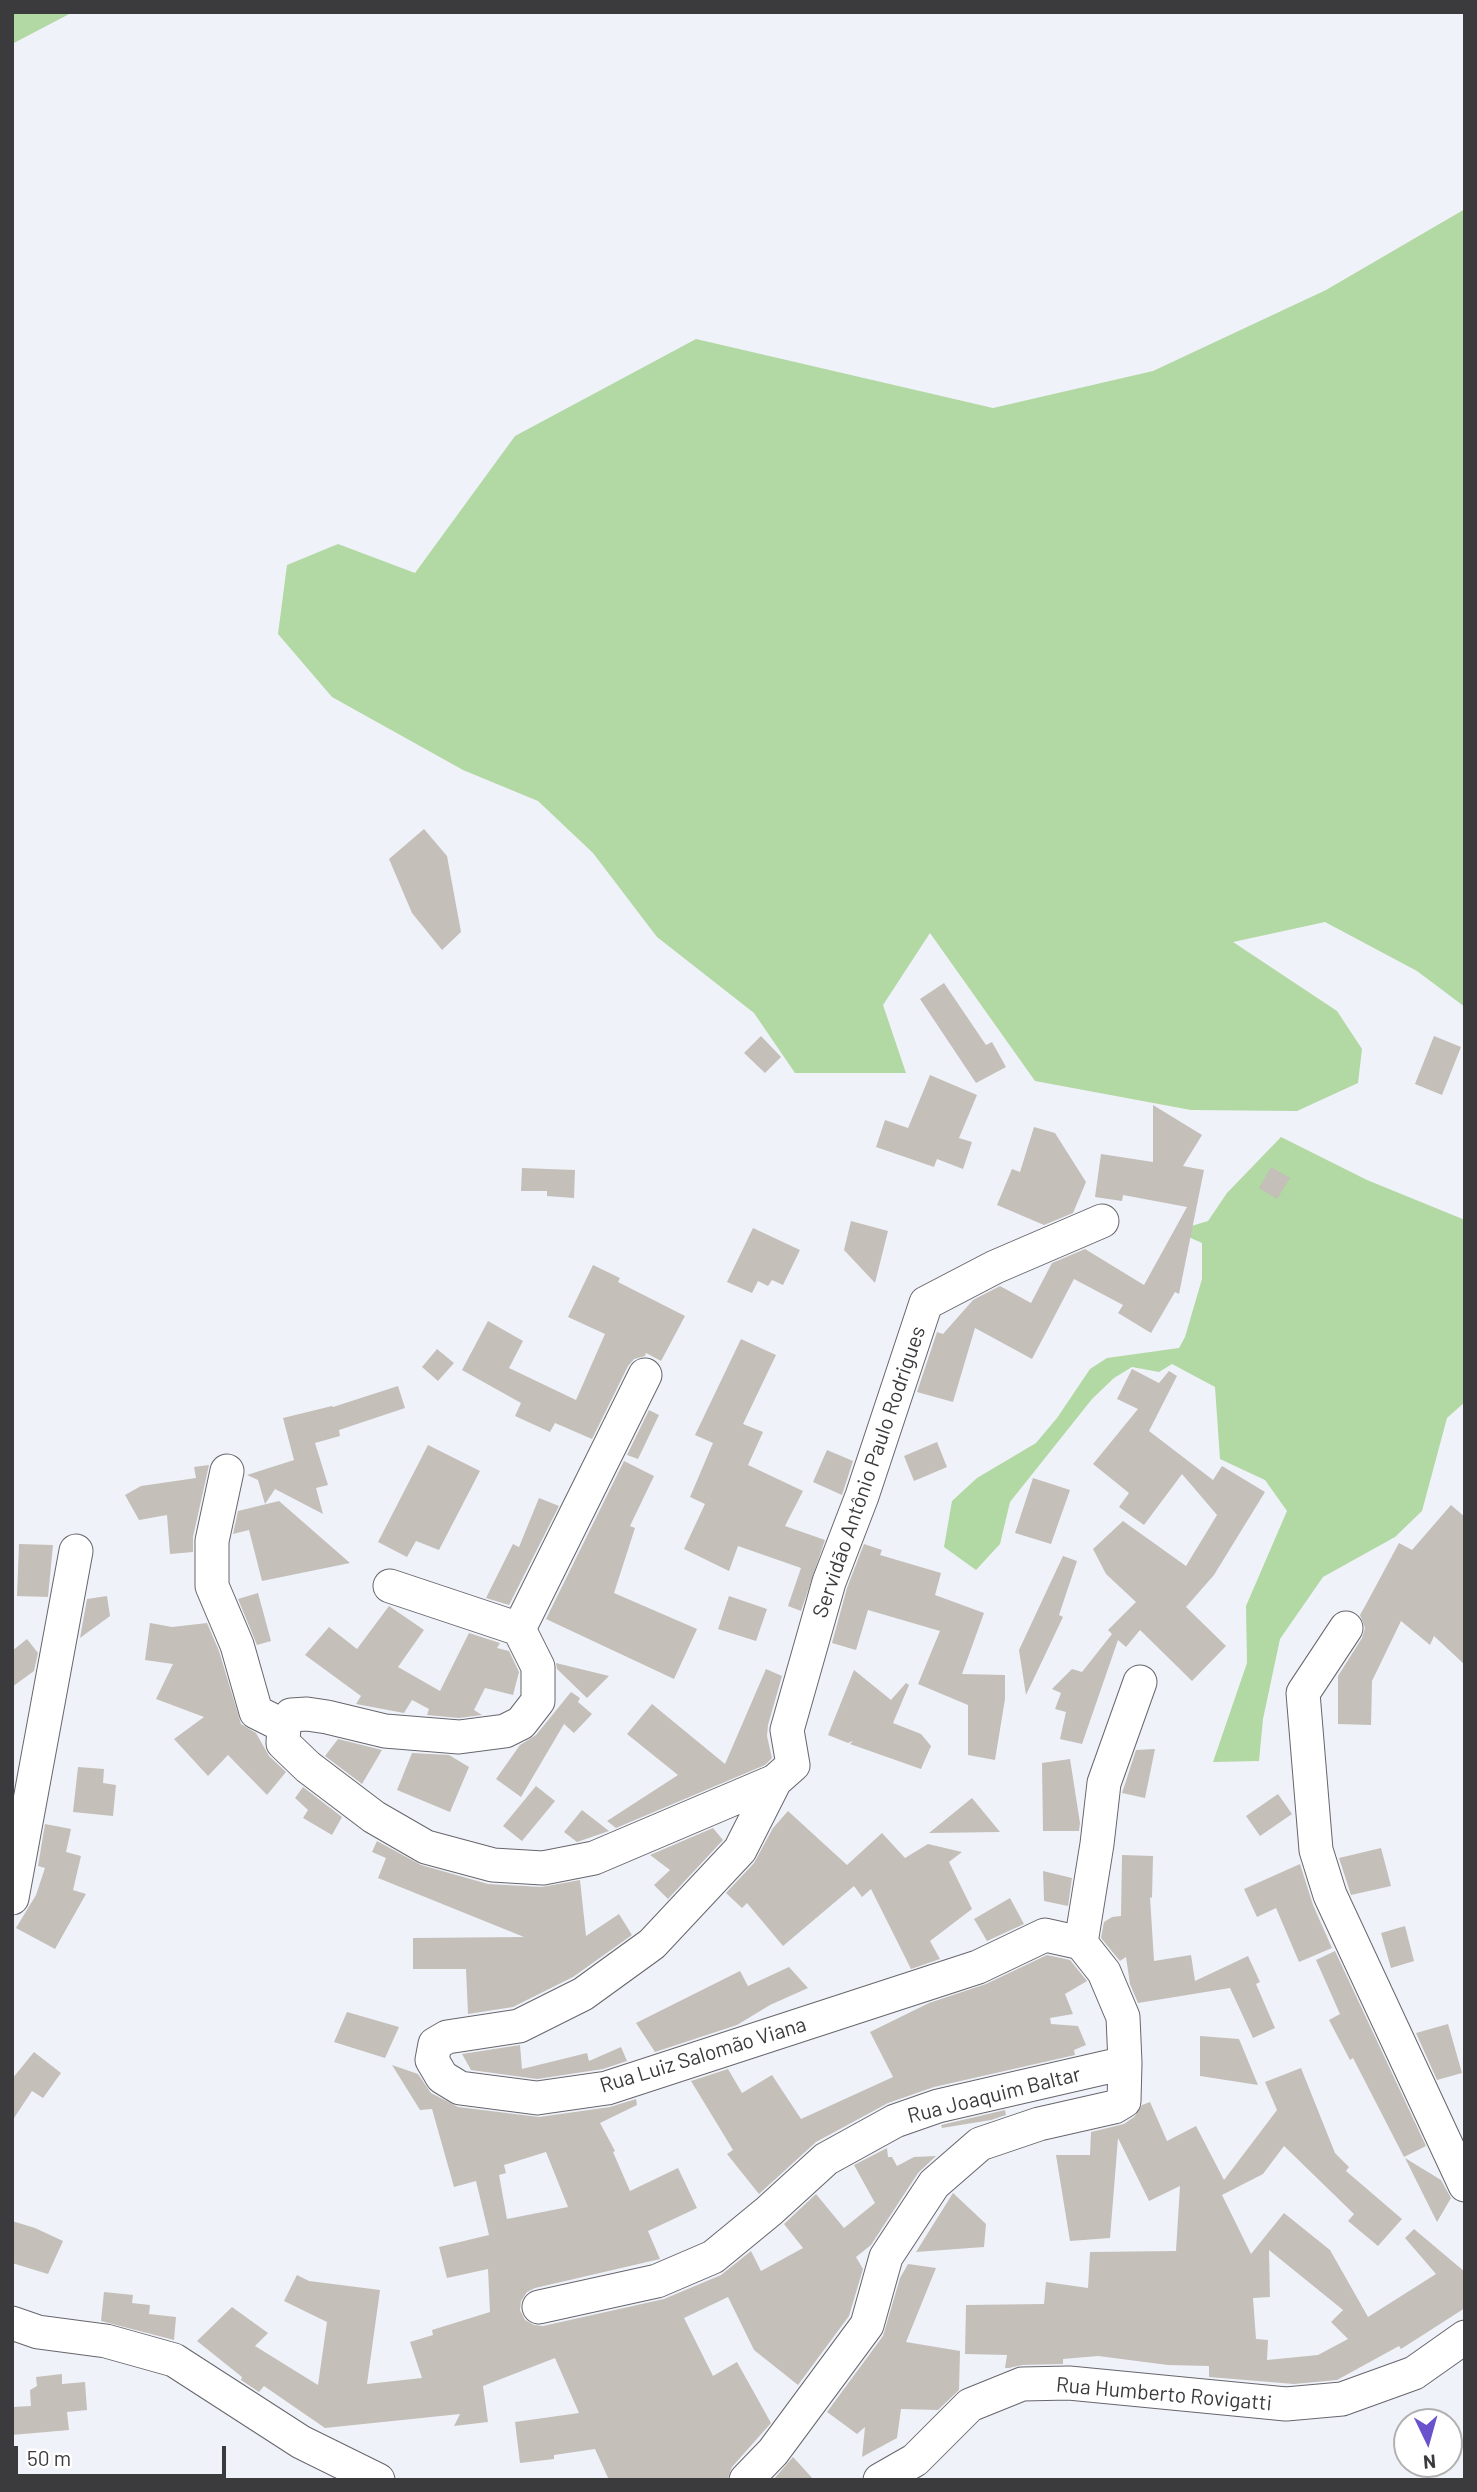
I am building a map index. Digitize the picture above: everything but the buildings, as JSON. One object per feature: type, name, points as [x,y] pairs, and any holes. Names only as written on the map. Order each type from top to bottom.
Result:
[{"type":"street","name":"Servidão Antônio Paulo Rodrigues","points":[[775,1781],[793,1765],[787,1730],[829,1582],[862,1496],[926,1303],[995,1267],[1102,1221]]},
{"type":"street","points":[[519,1629],[645,1376]]},
{"type":"street","points":[[226,1471],[212,1541],[212,1586],[237,1645],[256,1712],[284,1726]]},
{"type":"street","points":[[12,1898],[76,1551]]},
{"type":"street","points":[[390,1586],[519,1629],[538,1667],[538,1702],[521,1723],[505,1731],[459,1737],[386,1731],[307,1714],[291,1715],[284,1726],[283,1743],[308,1767],[374,1817],[426,1847],[494,1865],[543,1868],[594,1858],[775,1781]]},
{"type":"street","points":[[1346,1628],[1303,1693],[1316,1850],[1330,1895],[1465,2185]]},
{"type":"street","points":[[746,2480],[773,2452],[867,2325],[886,2257],[934,2184],[979,2144],[1040,2124],[1114,2107],[1124,2101],[1122,2017],[1104,1972],[1081,1943],[1104,1783],[1140,1682]]},
{"type":"street","name":"Rua Luiz Salomão Viana","points":[[775,1781],[740,1850],[652,1944],[583,1994],[519,2026],[447,2036],[435,2044],[432,2060],[442,2077],[460,2088],[537,2098],[607,2088],[978,1967],[1045,1935],[1081,1943]]},
{"type":"street","name":"Rua Joaquim Baltar","points":[[539,2307],[657,2281],[713,2257],[826,2159],[895,2121],[938,2106],[1125,2063]]},
{"type":"street","points":[[12,2323],[38,2332],[106,2341],[174,2360],[301,2442],[378,2480]]},
{"type":"street","name":"Rua Humberto Rovigatti","points":[[880,2480],[915,2460],[970,2405],[1022,2384],[1069,2383],[1286,2404],[1342,2399],[1414,2373],[1465,2337]]},
{"type":"green space","points":[[12,12],[73,12],[12,44]]},
{"type":"green space","points":[[1465,209],[1465,1007],[1417,971],[1325,922],[1233,942],[1337,1011],[1362,1049],[1358,1083],[1297,1111],[1191,1110],[1035,1081],[930,933],[883,1005],[906,1073],[795,1073],[754,1013],[657,937],[593,853],[538,801],[463,770],[332,697],[278,634],[287,565],[338,544],[415,573],[515,436],[696,339],[993,408],[1153,371],[1326,290]]},
{"type":"green space","points":[[1281,1137],[1367,1180],[1465,1220],[1465,1402],[1447,1418],[1422,1511],[1395,1537],[1323,1577],[1280,1639],[1263,1719],[1259,1761],[1213,1762],[1247,1663],[1246,1606],[1287,1511],[1265,1480],[1220,1459],[1215,1387],[1172,1364],[1159,1372],[1132,1367],[1114,1378],[1092,1399],[1010,1502],[1000,1544],[976,1570],[944,1547],[952,1501],[977,1478],[1036,1443],[1057,1418],[1090,1369],[1107,1358],[1179,1348],[1185,1337],[1202,1279],[1202,1243],[1175,1231],[1208,1221],[1227,1193]]}]
